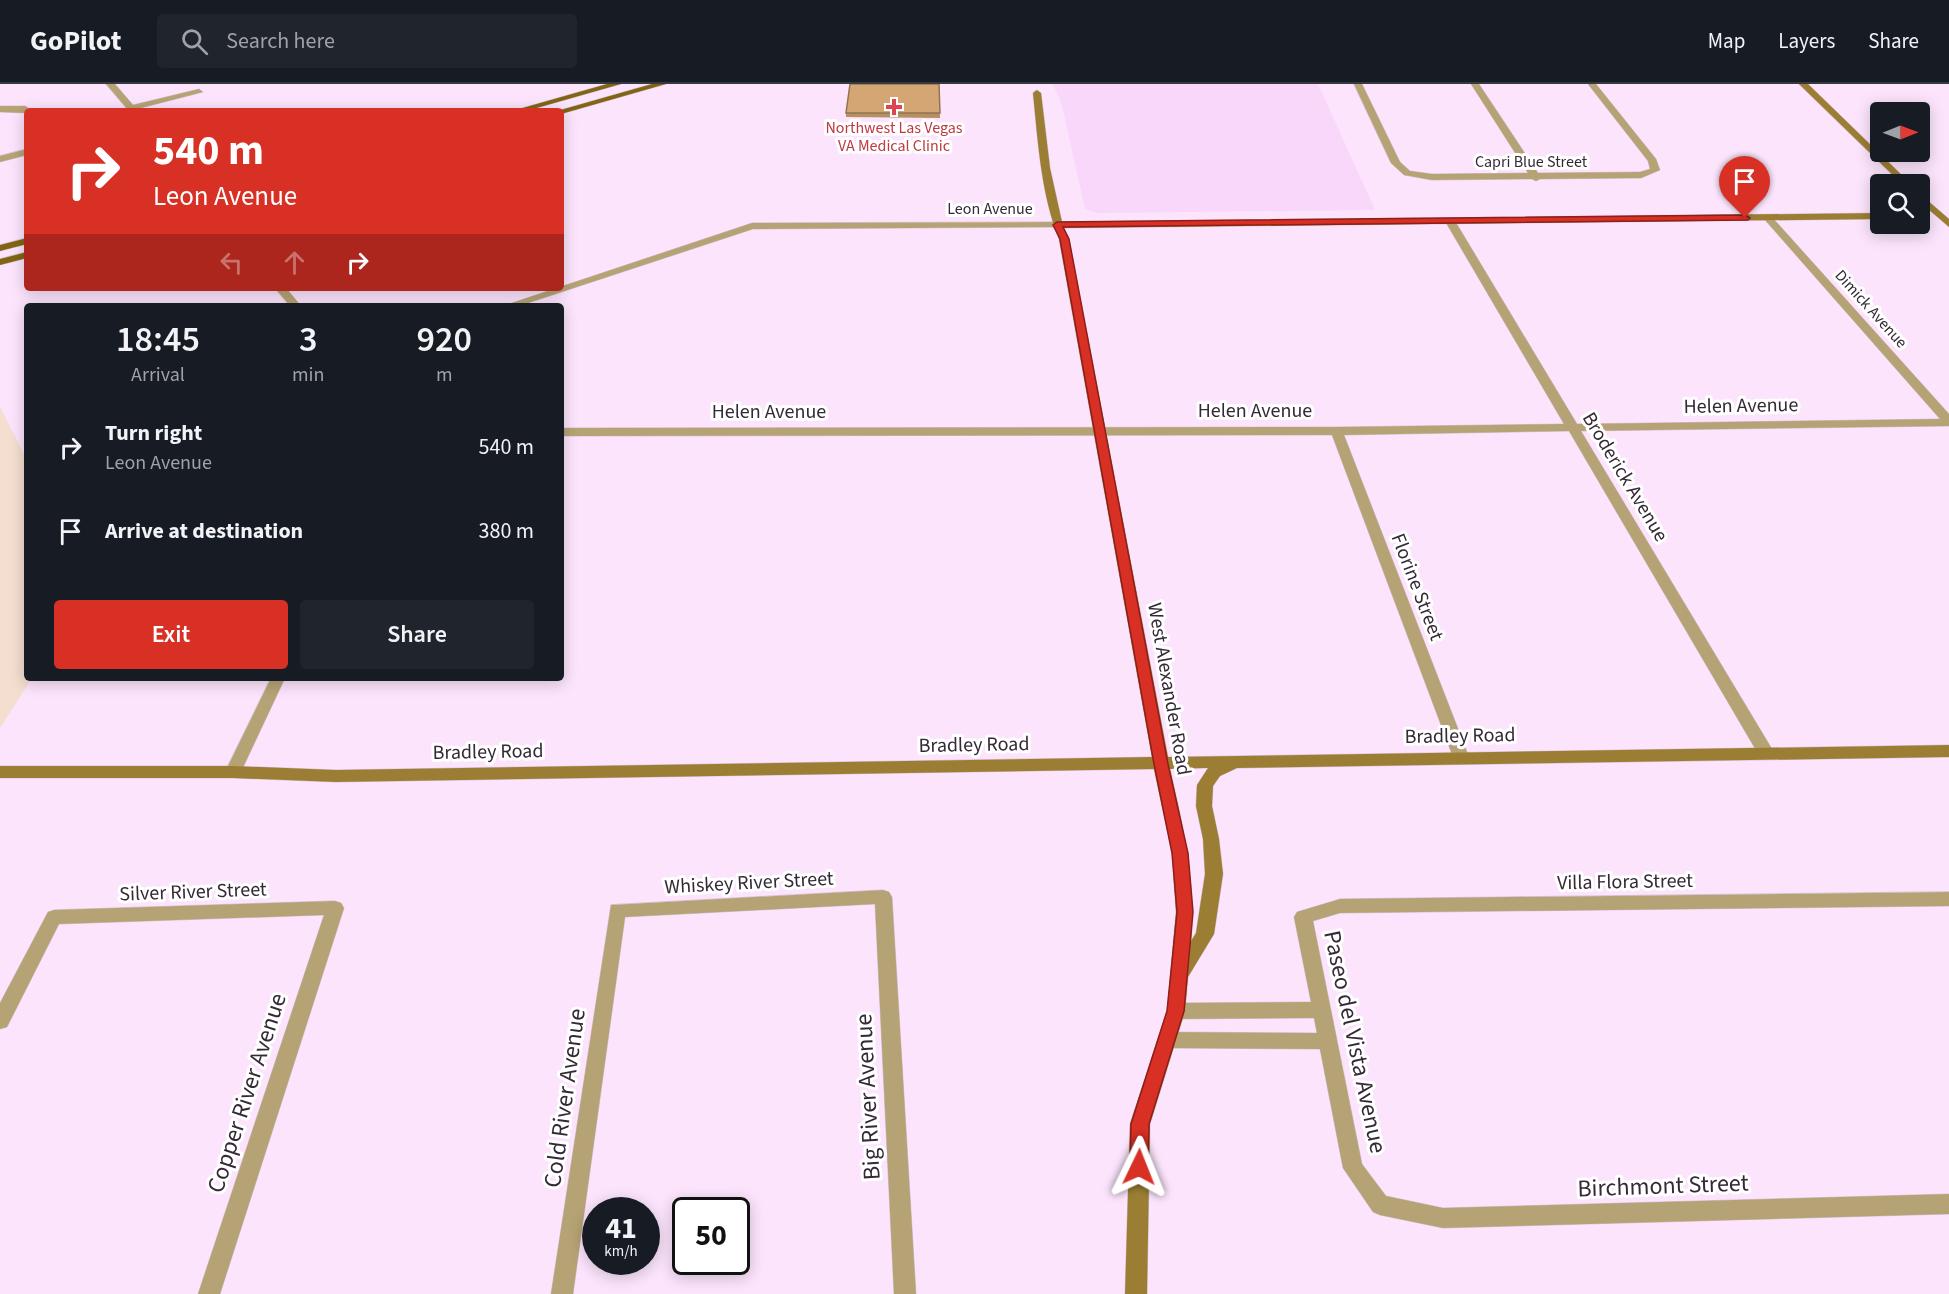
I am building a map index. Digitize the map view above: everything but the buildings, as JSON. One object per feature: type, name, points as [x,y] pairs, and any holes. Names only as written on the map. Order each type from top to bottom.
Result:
[{"type":"main road","points":[[527,108],[617,84]]},
{"type":"main road","points":[[564,110],[662,84]]},
{"type":"main road","points":[[0,248],[24,242]]},
{"type":"main road","points":[[0,262],[24,256]]},
{"type":"street","points":[[110,84],[132,108]]},
{"type":"street","name":"Capri Blue Street","points":[[1358,84],[1396,163],[1407,173],[1432,177],[1536,178],[1641,175],[1655,170],[1653,161],[1592,84]]},
{"type":"street","points":[[1475,84],[1536,178]]},
{"type":"street","points":[[1803,84],[1897,174]]},
{"type":"street","name":"West Alexander Road","points":[[1036,89],[1057,225],[1064,239],[1161,764],[1180,853],[1185,912],[1176,1011],[1140,1124],[1136,1294]]},
{"type":"street","points":[[137,108],[199,92]]},
{"type":"street","points":[[0,109],[24,111]]},
{"type":"street","points":[[0,159],[24,153]]},
{"type":"street","points":[[1930,206],[1949,224]]},
{"type":"street","points":[[1930,215],[1939,215]]},
{"type":"street","name":"Leon Avenue","points":[[564,288],[752,226],[1870,216]]},
{"type":"street","name":"Dimick Avenue","points":[[1768,218],[1949,422]]},
{"type":"street","name":"Broderick Avenue","points":[[1450,221],[1766,753]]},
{"type":"street","points":[[283,291],[293,303]]},
{"type":"street","name":"Leon Avenue","points":[[517,303],[554,291]]},
{"type":"street","name":"Helen Avenue","points":[[564,432],[1337,431],[1949,422]]},
{"type":"street","name":"Florine Street","points":[[1337,431],[1461,757]]},
{"type":"street","points":[[233,772],[277,681]]},
{"type":"street","name":"Bradley Road","points":[[0,772],[233,772],[336,776],[1949,751]]},
{"type":"street","points":[[1178,978],[1204,934],[1214,874],[1204,806],[1204,785],[1214,772],[1235,762]]},
{"type":"street","name":"Whiskey River Street","points":[[617,910],[883,897]]},
{"type":"street","name":"Big River Avenue","points":[[883,897],[904,1294]]},
{"type":"street","name":"Villa Flora Street","points":[[1303,917],[1340,906],[1949,899]]},
{"type":"street","name":"Silver River Street","points":[[0,1022],[54,917],[335,908]]},
{"type":"street","name":"Copper River Avenue","points":[[209,1294],[335,908]]},
{"type":"street","name":"Cold River Avenue","points":[[562,1294],[617,910]]},
{"type":"street","name":"Paseo del Vista Avenue","points":[[1303,917],[1353,1168],[1380,1206]]},
{"type":"street","points":[[1176,1011],[1321,1010]]},
{"type":"street","points":[[1167,1040],[1328,1041]]},
{"type":"street","name":"Birchmont Street","points":[[1380,1206],[1443,1218],[1949,1204]]},
{"type":"shaded area","points":[[1053,84],[1318,84],[1375,210],[1098,213],[1085,209],[1062,105]]},
{"type":"shaded area","points":[[0,407],[24,454],[24,681],[30,681],[0,728]]},
{"type":"place","name":"Northwest Las Vegas VA Medical Clinic","points":[[894,107]]},
{"type":"route","points":[[1139,1167],[1140,1124],[1176,1011],[1185,912],[1180,853],[1161,764],[1064,239],[1057,225],[1745,218]]}]
